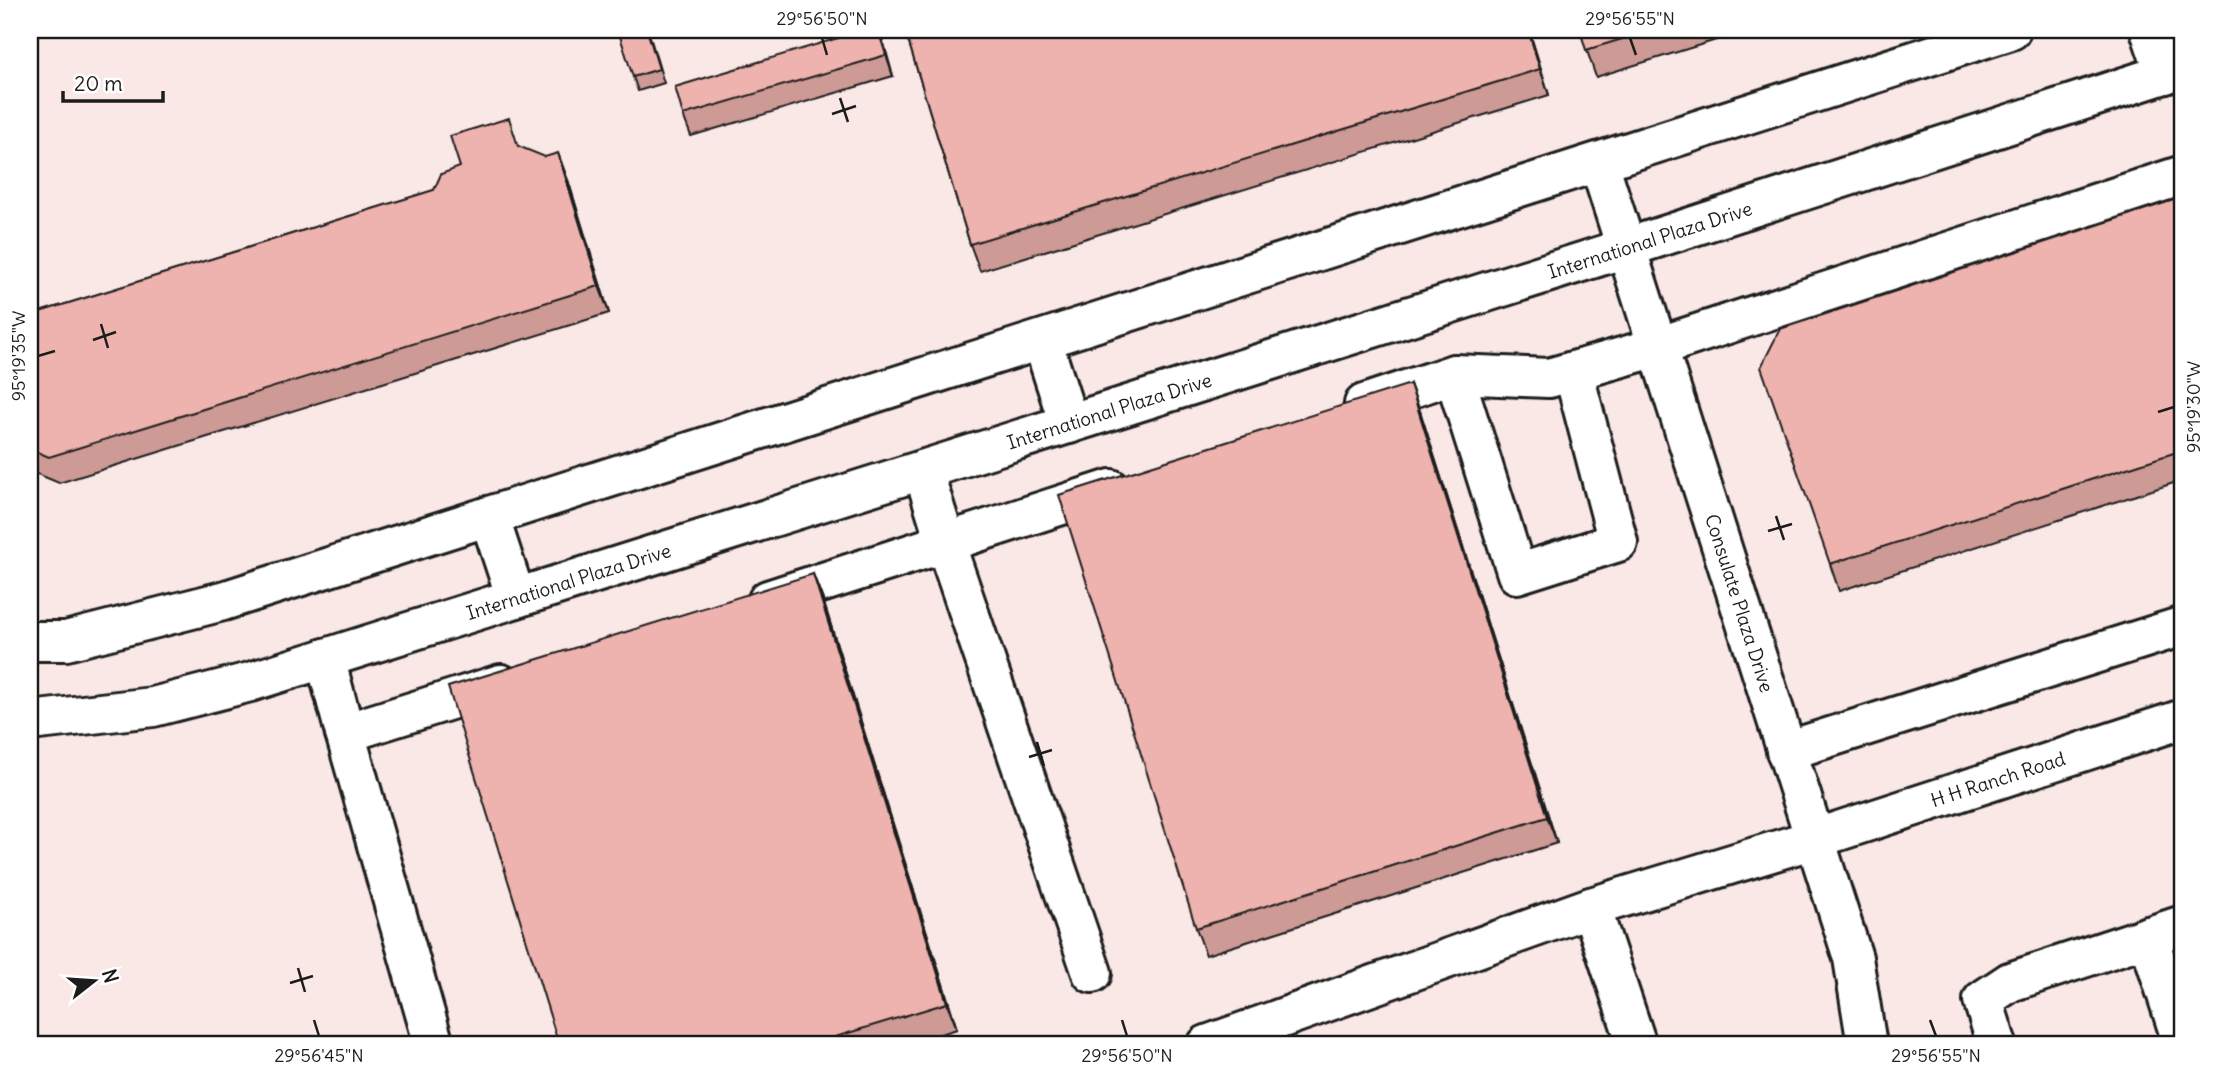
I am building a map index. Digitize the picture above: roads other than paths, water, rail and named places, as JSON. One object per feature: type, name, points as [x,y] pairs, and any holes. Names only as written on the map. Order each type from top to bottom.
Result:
[{"type":"street","points":[[30,641],[66,641],[223,601],[2011,30]]},
{"type":"street","points":[[2150,30],[2174,71]]},
{"type":"street","name":"International Plaza Drive","points":[[30,721],[153,707],[325,658],[1626,248],[2174,71]]},
{"type":"street","name":"Consulate Plaza Drive","points":[[1599,163],[1853,958],[1867,1045]]},
{"type":"street","points":[[1336,413],[1454,374],[1549,378],[1657,347],[2183,175]]},
{"type":"street","points":[[1042,340],[1069,424]]},
{"type":"street","points":[[1454,374],[1517,574],[1618,542],[1573,371]]},
{"type":"street","points":[[923,470],[1092,973]]},
{"type":"street","points":[[737,610],[1141,479]]},
{"type":"street","points":[[489,516],[516,598]]},
{"type":"street","points":[[1786,751],[2183,626]]},
{"type":"street","points":[[325,658],[434,1045]]},
{"type":"street","points":[[345,733],[541,672]]},
{"type":"street","name":"H H Ranch Road","points":[[1207,1045],[1591,907],[1814,839],[2183,719]]},
{"type":"street","points":[[1591,907],[1637,1045]]},
{"type":"street","points":[[1997,1045],[1983,1000],[2010,982],[2166,930],[2183,1045]]}]
